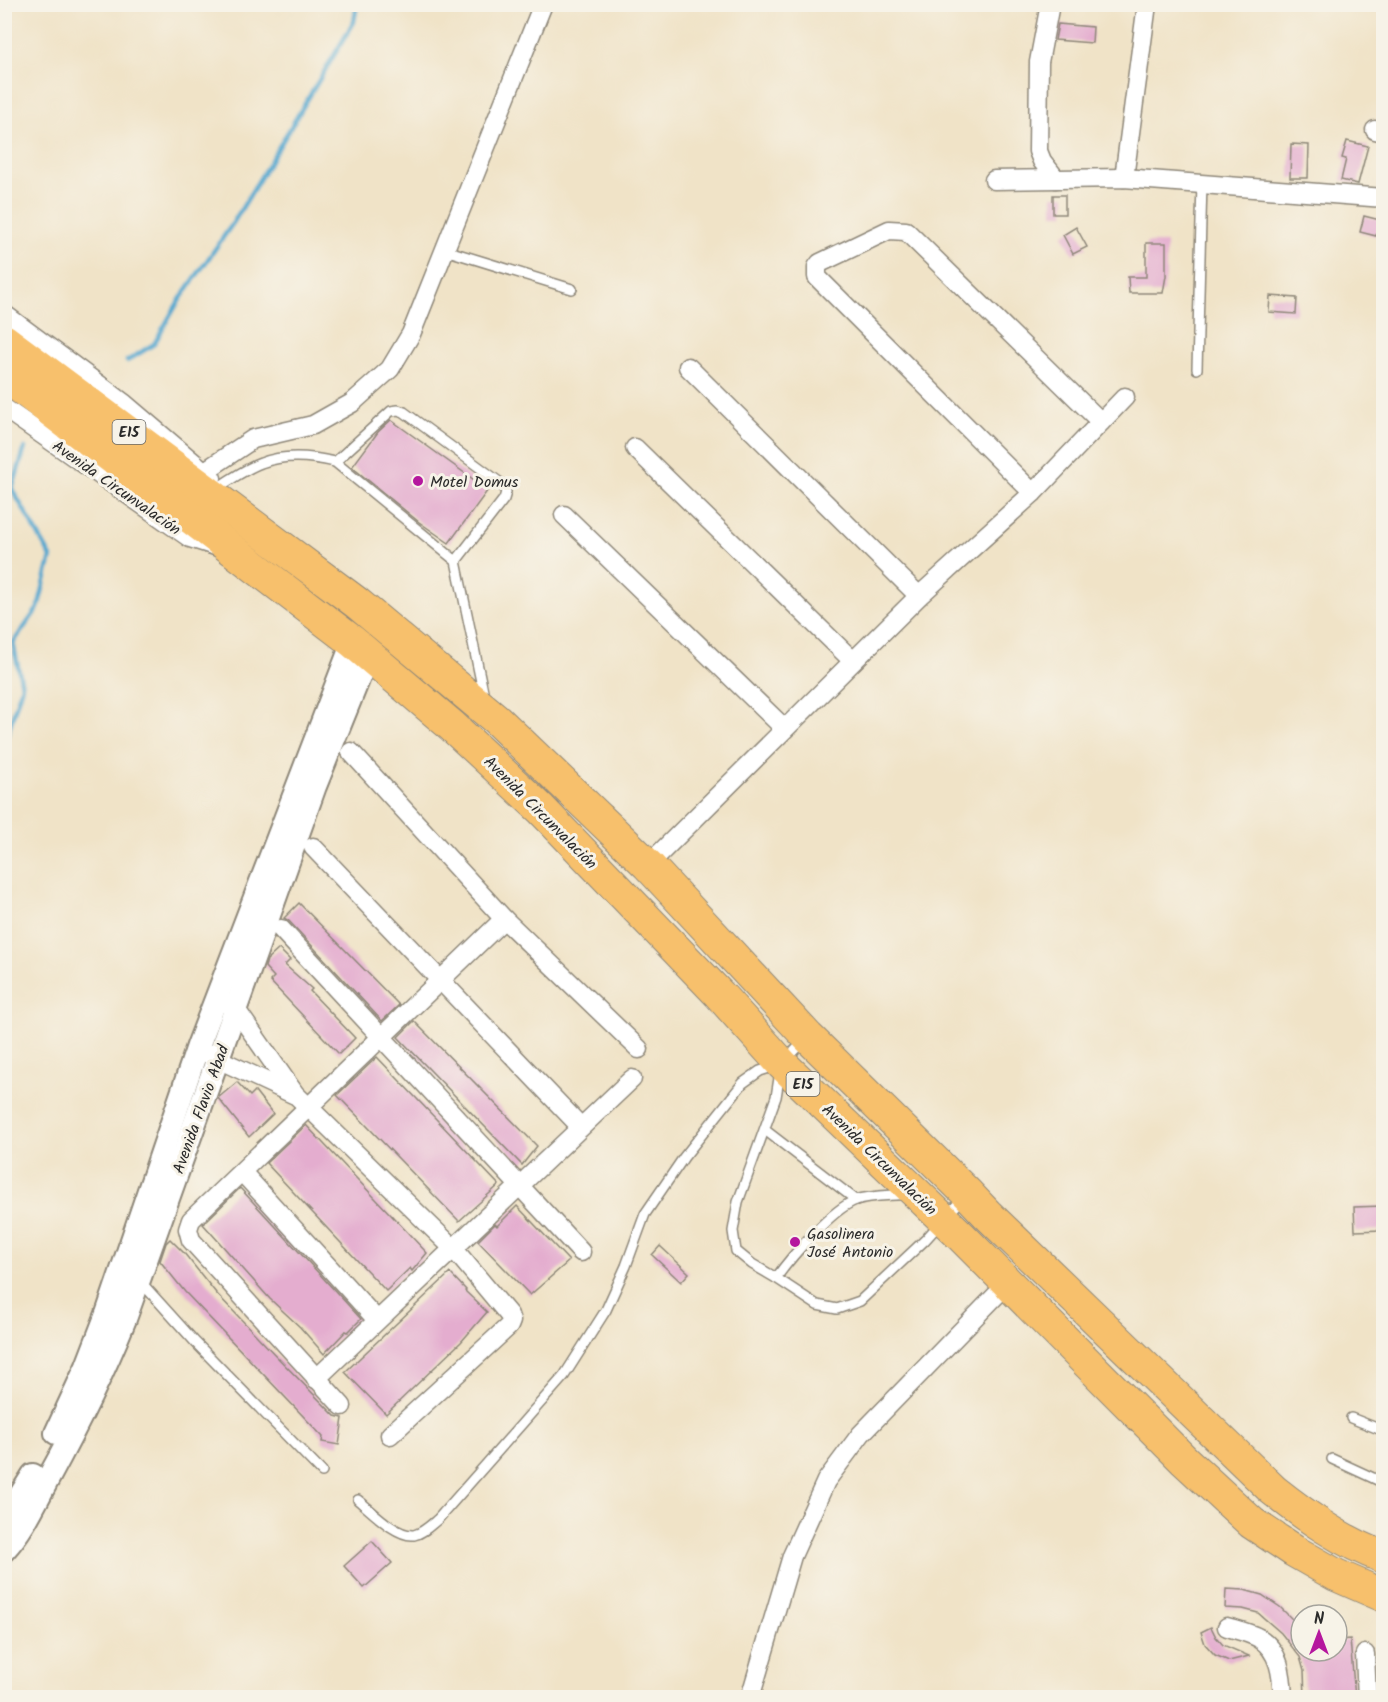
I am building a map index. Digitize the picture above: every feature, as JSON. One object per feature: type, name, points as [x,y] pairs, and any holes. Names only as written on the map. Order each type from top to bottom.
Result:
[{"type":"highway","name":"Avenida Circunvalación","points":[[4,340],[385,626],[496,719],[648,866],[745,972],[858,1085],[928,1181],[953,1228],[1184,1460],[1252,1523],[1336,1575],[1383,1596]]},
{"type":"highway","name":"Avenida Circunvalación","points":[[4,375],[360,649],[452,726],[541,808],[719,994],[782,1064],[830,1111],[928,1181],[977,1204],[1272,1490],[1302,1513],[1383,1557]]},
{"type":"highway","points":[[719,994],[745,972]]},
{"type":"highway","points":[[830,1111],[858,1085]]},
{"type":"highway","points":[[953,1228],[977,1204]]},
{"type":"street","points":[[205,471],[253,440],[313,425],[352,403],[390,369],[411,334],[543,4]]},
{"type":"street","points":[[1050,4],[1039,62],[1038,151],[1042,161],[1056,179]]},
{"type":"street","points":[[1124,178],[1147,4]]},
{"type":"street","points":[[994,180],[1124,178],[1383,198]]},
{"type":"street","points":[[1033,493],[817,277],[817,267],[820,263],[890,230],[906,231],[1101,422]]},
{"type":"street","name":"Avenida Circunvalación","points":[[4,314],[125,404],[205,471],[253,525]]},
{"type":"street","points":[[688,367],[919,596]]},
{"type":"street","points":[[648,866],[919,596],[1033,493],[1125,397]]},
{"type":"street","name":"Avenida Circunvalación","points":[[4,408],[190,538],[236,552]]},
{"type":"street","points":[[635,448],[853,661]]},
{"type":"street","points":[[564,515],[784,728]]},
{"type":"street","name":"Avenida Flavio Abad","points":[[4,1521],[22,1496],[68,1411],[87,1366],[123,1269],[198,1046],[225,1003],[360,649]]},
{"type":"street","points":[[351,752],[504,919],[639,1049]]},
{"type":"street","points":[[313,847],[580,1126]]},
{"type":"street","points":[[342,1406],[191,1240],[188,1229],[191,1220],[242,1172],[302,1100],[381,1036],[504,919]]},
{"type":"street","points":[[282,929],[581,1252]]},
{"type":"street","points":[[225,1003],[302,1100],[453,1248],[509,1315],[511,1321],[509,1326],[390,1435]]},
{"type":"street","name":"Avenida Flavio Abad","points":[[4,1550],[12,1542],[34,1504],[104,1372],[218,1059],[225,1003]]},
{"type":"street","points":[[198,1046],[218,1059],[302,1100]]},
{"type":"street","points":[[316,1379],[632,1079]]},
{"type":"street","points":[[242,1172],[377,1320]]},
{"type":"street","points":[[750,1698],[792,1556],[826,1481],[861,1434],[1008,1284]]},
{"type":"street","points":[[1227,1627],[1258,1638],[1274,1653],[1282,1674],[1283,1698]]},
{"type":"street","points":[[1365,1654],[1367,1698]]},
{"type":"lane","points":[[1197,369],[1202,183]]},
{"type":"lane","points":[[445,250],[572,289]]},
{"type":"lane","points":[[334,462],[391,411],[398,410],[404,412],[502,484],[506,492],[504,499],[456,561]]},
{"type":"lane","points":[[220,486],[260,463],[290,456],[334,462],[456,561],[484,701],[496,719]]},
{"type":"lane","points":[[358,1500],[394,1530],[412,1535],[426,1530],[438,1519],[564,1376],[606,1310],[626,1266],[645,1214],[684,1157],[743,1083],[760,1071],[782,1064],[808,1037]]},
{"type":"lane","points":[[782,1064],[776,1098],[738,1202],[733,1237],[736,1251],[752,1264],[818,1305],[837,1309],[860,1301],[953,1228]]},
{"type":"lane","points":[[765,1130],[856,1200]]},
{"type":"lane","points":[[776,1278],[808,1240],[838,1212],[856,1200],[928,1181]]},
{"type":"lane","points":[[139,1279],[195,1343],[322,1472]]},
{"type":"lane","points":[[1351,1418],[1383,1431]]},
{"type":"lane","points":[[1332,1459],[1383,1483]]},
{"type":"building","points":[[1058,24],[1093,27],[1092,43],[1055,40]]},
{"type":"building","points":[[1347,141],[1368,146],[1358,184],[1341,180],[1346,159],[1342,158]]},
{"type":"building","points":[[1291,144],[1309,145],[1308,178],[1290,178]]},
{"type":"building","points":[[1053,195],[1065,195],[1065,214],[1053,214]]},
{"type":"building","points":[[1364,216],[1380,220],[1376,236],[1360,232]]},
{"type":"building","points":[[1076,227],[1087,247],[1073,254],[1063,235]]},
{"type":"building","points":[[1146,243],[1166,243],[1166,276],[1163,293],[1129,293],[1128,277],[1146,277]]},
{"type":"building","points":[[1270,296],[1297,298],[1296,314],[1269,312]]},
{"type":"building","name":"Motel Domus","points":[[391,420],[488,490],[449,543],[419,522],[352,467],[378,432]]},
{"type":"building","points":[[299,903],[399,1005],[382,1021],[284,918]]},
{"type":"building","points":[[279,949],[290,960],[285,965],[312,989],[310,991],[355,1038],[339,1054],[270,981],[274,977],[265,967],[267,960]]},
{"type":"building","points":[[414,1021],[537,1146],[522,1165],[398,1037]]},
{"type":"building","points":[[377,1057],[499,1185],[459,1221],[337,1095]]},
{"type":"building","points":[[237,1082],[250,1096],[255,1091],[273,1114],[249,1137],[218,1098]]},
{"type":"building","points":[[306,1125],[427,1253],[412,1271],[410,1268],[386,1291],[266,1163]]},
{"type":"building","points":[[240,1188],[361,1319],[324,1354],[270,1299],[203,1224]]},
{"type":"building","points":[[517,1206],[569,1261],[530,1295],[478,1241]]},
{"type":"building","points":[[1383,1206],[1383,1230],[1355,1231],[1354,1207]]},
{"type":"building","points":[[170,1239],[216,1293],[279,1359],[335,1416],[343,1418],[339,1445],[322,1442],[323,1437],[185,1292],[160,1261],[166,1243]]},
{"type":"building","points":[[660,1246],[689,1273],[681,1282],[652,1255]]},
{"type":"building","points":[[450,1273],[487,1312],[461,1342],[386,1414],[345,1372]]},
{"type":"building","points":[[372,1541],[392,1563],[364,1588],[344,1566]]},
{"type":"building","points":[[1226,1589],[1244,1590],[1262,1595],[1289,1616],[1289,1643],[1258,1613],[1225,1608]]},
{"type":"building","points":[[1211,1627],[1223,1645],[1249,1656],[1229,1661],[1215,1655],[1205,1644],[1201,1632]]},
{"type":"building","points":[[1350,1639],[1355,1698],[1305,1698],[1302,1663],[1349,1663]]},
{"type":"waterway","points":[[127,361],[154,344],[177,304],[233,223],[354,22],[357,4]]},
{"type":"waterway","points":[[4,745],[22,686],[13,643],[38,608],[51,557],[12,489],[25,448]]},
{"type":"place","name":"Motel Domus","points":[[418,481]]},
{"type":"place","name":"Gasolinera José Antonio","points":[[795,1242]]}]
